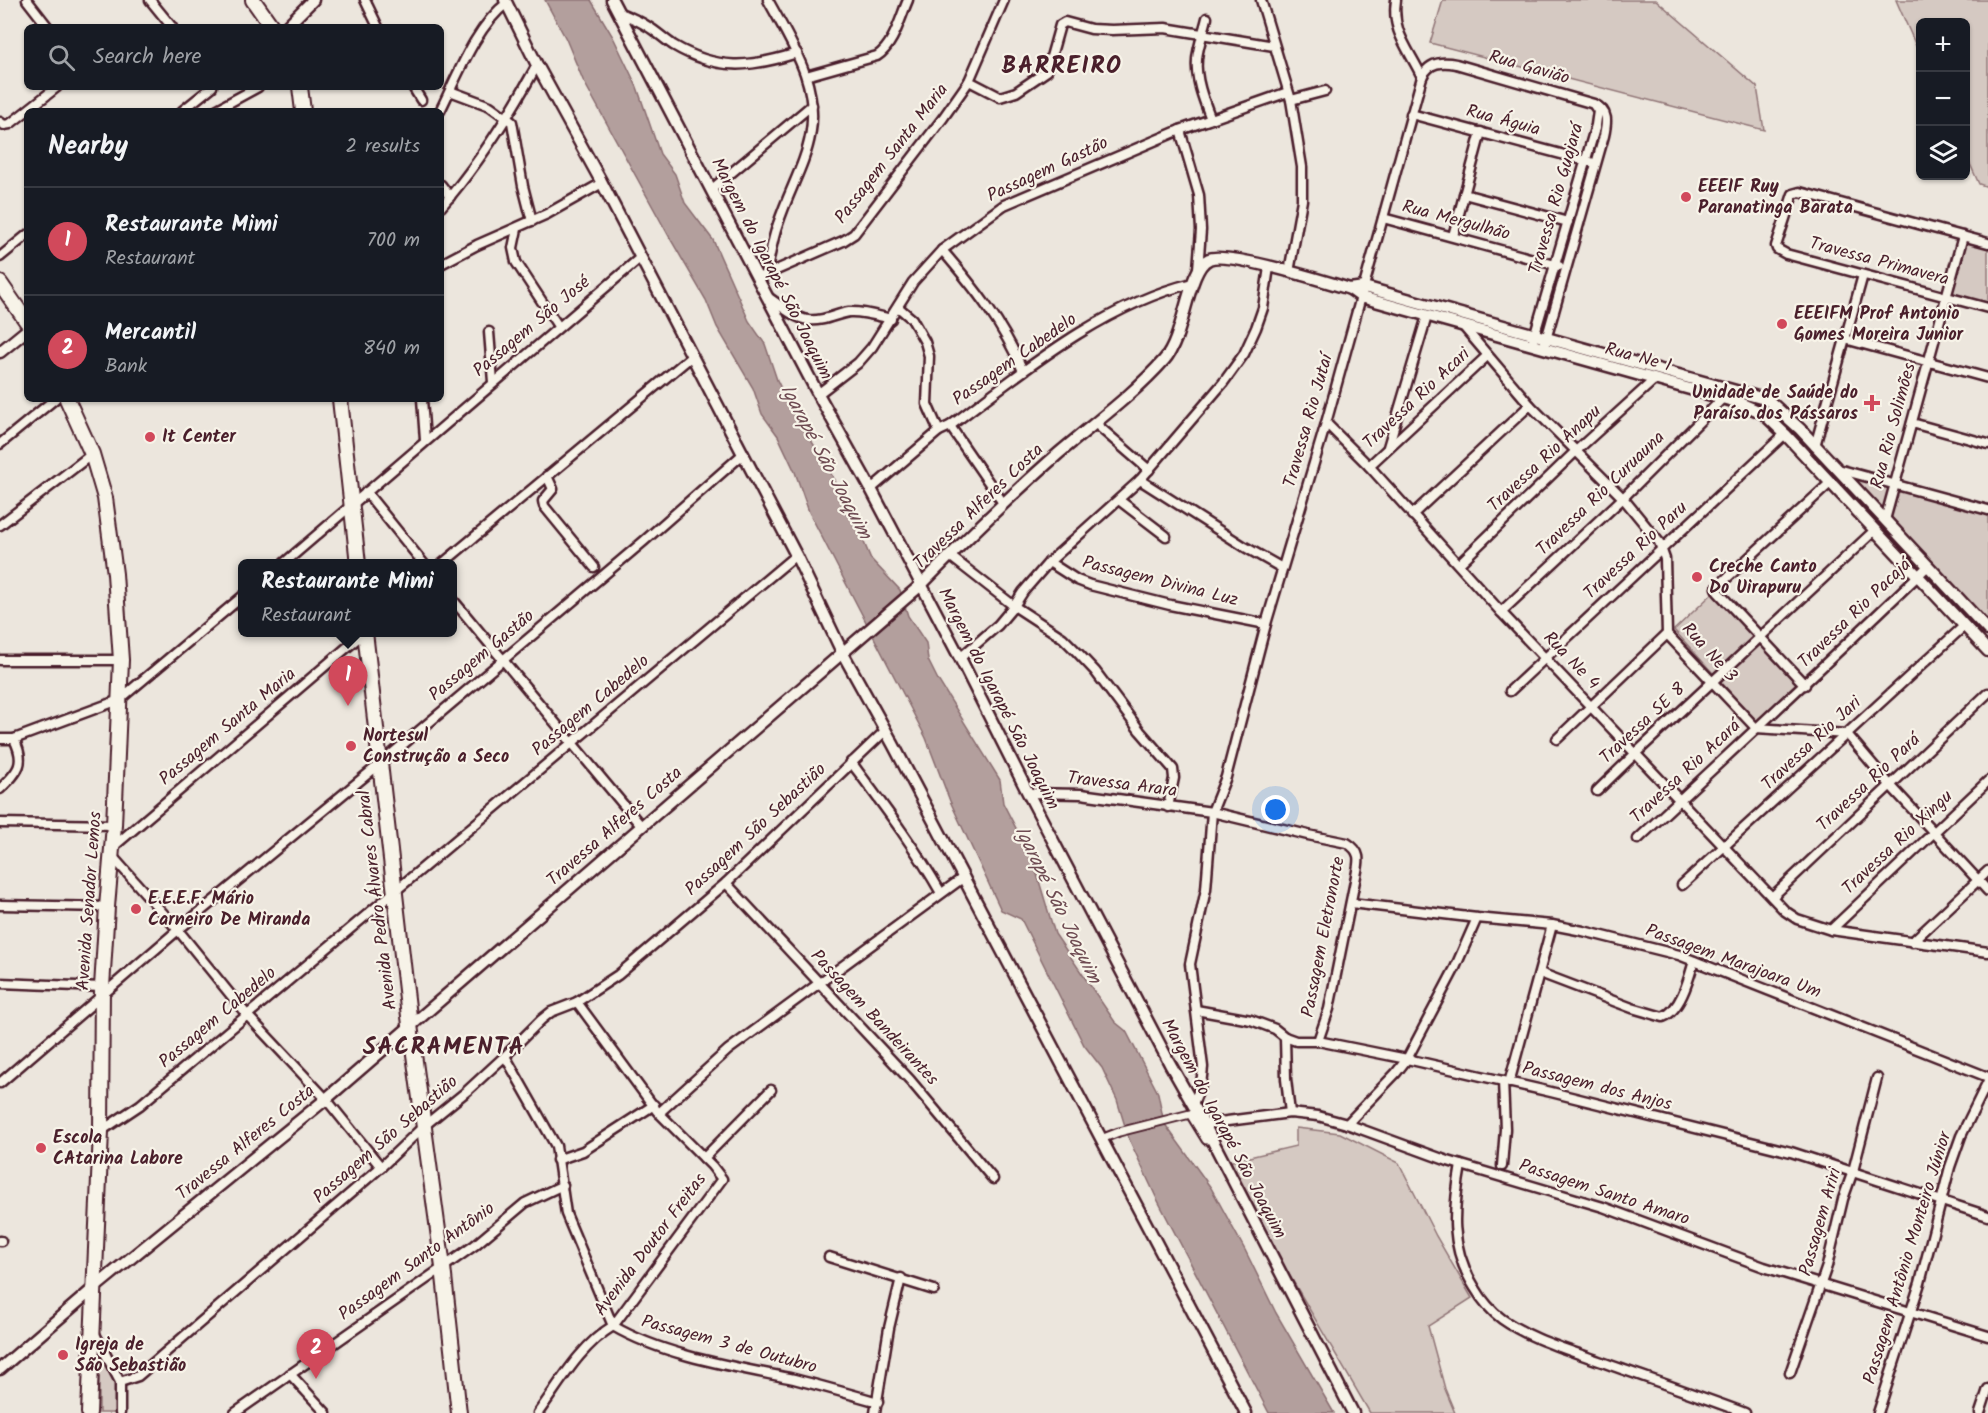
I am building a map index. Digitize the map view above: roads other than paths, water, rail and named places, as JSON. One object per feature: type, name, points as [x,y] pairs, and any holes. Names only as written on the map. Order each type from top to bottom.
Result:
[{"type":"main road","points":[[253,0],[270,24]]},
{"type":"main road","points":[[300,90],[303,108]]},
{"type":"main road","points":[[0,283],[24,318]]},
{"type":"main road","name":"Avenida Senador Lemos","points":[[68,402],[92,454],[105,498],[115,574],[122,660],[114,825],[106,907],[102,992],[101,1131],[93,1331],[86,1411]]},
{"type":"main road","points":[[340,402],[358,559]]},
{"type":"main road","name":"Avenida Pedro Álvares Cabral","points":[[365,637],[410,1024],[443,1267],[459,1413]]},
{"type":"street","points":[[27,0],[46,24]]},
{"type":"street","points":[[150,0],[170,24]]},
{"type":"street","points":[[289,24],[313,0]]},
{"type":"street","points":[[365,0],[377,24]]},
{"type":"street","name":"Margem do Igarapé São Joaquim","points":[[612,0],[712,189],[762,276],[768,297],[818,394],[872,489],[918,588],[960,658],[1028,794],[1212,1139],[1353,1413]]},
{"type":"street","points":[[762,276],[777,225],[808,150],[812,125],[812,105],[806,76],[797,53],[768,0]]},
{"type":"street","points":[[806,76],[881,53],[890,41],[908,0]]},
{"type":"street","points":[[1261,0],[1290,96],[1303,184],[1289,272]]},
{"type":"street","points":[[1396,0],[1395,24],[1422,77]]},
{"type":"street","points":[[442,108],[487,23],[506,1],[537,65],[641,257],[886,730],[1246,1413]]},
{"type":"street","name":"Passagem Santa Maria","points":[[762,276],[843,242],[854,234],[969,81],[1002,1]]},
{"type":"street","points":[[618,12],[649,26],[682,50],[728,64],[740,66],[770,62],[797,53]]},
{"type":"street","points":[[1207,18],[1196,66],[1212,119]]},
{"type":"street","points":[[969,81],[1000,97],[1016,92],[1047,71],[1060,25],[1065,22],[1091,29],[1125,30],[1165,27],[1274,46]]},
{"type":"street","name":"Rua Gavião","points":[[1422,77],[1426,69],[1446,62],[1594,104]]},
{"type":"street","points":[[444,204],[471,172],[508,118],[537,65]]},
{"type":"street","name":"Travessa Rio Jutaí","points":[[1193,1104],[1203,1077],[1190,964],[1206,889],[1212,812],[1226,777],[1266,624],[1326,423],[1422,77]]},
{"type":"street","points":[[30,108],[53,90]]},
{"type":"street","points":[[186,108],[208,90]]},
{"type":"street","points":[[220,108],[252,90]]},
{"type":"street","points":[[415,90],[421,100]]},
{"type":"street","points":[[450,91],[490,106],[508,118],[514,130],[523,186],[532,221]]},
{"type":"street","name":"Passagem Gastão","points":[[818,394],[858,363],[872,347],[913,282],[942,250],[1004,205],[1180,130],[1290,96],[1324,91]]},
{"type":"street","name":"Travessa Rio Guajará","points":[[1534,339],[1598,116],[1594,104]]},
{"type":"street","name":"Travessa Rio Guajará","points":[[1545,342],[1596,164],[1606,118],[1603,109],[1594,104]]},
{"type":"street","points":[[712,189],[812,105]]},
{"type":"street","points":[[0,122],[4,125],[10,124],[24,113]]},
{"type":"street","name":"Rua Águia","points":[[1411,114],[1596,164]]},
{"type":"street","points":[[1180,130],[1199,195],[1202,230],[1198,269]]},
{"type":"street","points":[[1453,236],[1481,132]]},
{"type":"street","points":[[444,262],[477,245],[517,229],[602,183]]},
{"type":"street","points":[[444,189],[450,197]]},
{"type":"street","name":"Travessa Primavera","points":[[1963,236],[1800,192],[1793,194],[1778,234],[1776,246],[1786,254],[1988,308]]},
{"type":"street","points":[[1464,194],[1569,220],[1580,220]]},
{"type":"street","name":"Rua Mergulhão","points":[[1383,218],[1566,269]]},
{"type":"street","points":[[517,229],[513,248],[516,262],[558,326]]},
{"type":"street","points":[[1963,236],[1988,243]]},
{"type":"street","name":"Rua Rio Solimões","points":[[1885,520],[1963,236]]},
{"type":"street","points":[[0,257],[24,237]]},
{"type":"street","points":[[942,250],[979,294],[1016,355],[1023,371]]},
{"type":"street","name":"Passagem São José","points":[[289,559],[641,257]]},
{"type":"street","points":[[1198,269],[1212,258],[1234,259],[1363,292]]},
{"type":"street","points":[[960,658],[998,625],[1049,562],[1140,480],[1223,383],[1244,354],[1256,328],[1263,308],[1269,267]]},
{"type":"street","name":"Travessa Alferes Costa","points":[[0,1369],[93,1289],[326,1099],[410,1024],[642,827],[918,588],[1003,503],[1148,377],[1173,348],[1198,269]]},
{"type":"street","points":[[1815,446],[1863,275]]},
{"type":"street","name":"Passagem Cabedelo","points":[[872,489],[939,431],[950,426],[1023,371],[1111,316],[1168,290],[1193,283]]},
{"type":"street","name":"Rua Ne 1","points":[[1363,292],[1427,316],[1463,326],[1534,339]]},
{"type":"street","name":"Rua Ne 1","points":[[1363,292],[1768,400],[1802,431],[1988,630]]},
{"type":"street","points":[[768,297],[807,320],[817,320],[849,312],[866,313],[891,319]]},
{"type":"street","points":[[898,307],[912,320],[925,342],[929,356],[927,405],[939,431]]},
{"type":"street","points":[[1388,448],[1427,316]]},
{"type":"street","points":[[1463,326],[1530,405],[1623,498],[1663,549]]},
{"type":"street","points":[[0,352],[24,332]]},
{"type":"street","points":[[489,332],[493,382]]},
{"type":"street","points":[[1845,339],[1988,378]]},
{"type":"street","name":"Rua Ne 1","points":[[1545,342],[1654,380],[1740,403],[1763,413],[1988,651]]},
{"type":"street","points":[[448,559],[692,356]]},
{"type":"street","name":"Travessa Rio Acari","points":[[1370,466],[1487,356]]},
{"type":"street","name":"Travessa Rio Anapu","points":[[1459,564],[1576,451],[1654,380]]},
{"type":"street","name":"Travessa Rio Curuauna","points":[[1501,612],[1623,498],[1723,398]]},
{"type":"street","points":[[0,444],[51,402]]},
{"type":"street","points":[[422,402],[425,440]]},
{"type":"street","points":[[1412,515],[1530,405]]},
{"type":"street","name":"Rua Ne 4","points":[[1326,423],[1370,466],[1501,612],[1785,911],[1797,919],[1831,930]]},
{"type":"street","points":[[1912,423],[1988,444]]},
{"type":"street","points":[[1096,424],[1149,470]]},
{"type":"street","points":[[950,426],[1003,503]]},
{"type":"street","points":[[1789,438],[1802,431]]},
{"type":"street","name":"Travessa Rio Paru","points":[[1510,692],[1663,549],[1789,438]]},
{"type":"street","points":[[0,525],[92,454]]},
{"type":"street","name":"Passagem Gastão","points":[[0,1083],[102,992],[381,764],[744,454]]},
{"type":"street","points":[[1835,468],[1988,510]]},
{"type":"street","points":[[547,476],[553,489],[552,493],[544,499],[544,506],[594,567]]},
{"type":"street","points":[[1140,480],[1282,568]]},
{"type":"street","points":[[1805,685],[1716,590],[1718,585],[1830,483]]},
{"type":"street","points":[[366,492],[420,559]]},
{"type":"street","points":[[1119,500],[1166,536]]},
{"type":"street","name":"Travessa SE 8","points":[[1598,791],[1875,530]]},
{"type":"street","name":"Rua Ne 3","points":[[1663,549],[1667,634],[1756,728]]},
{"type":"street","name":"Passagem Cabedelo","points":[[101,1131],[140,1106],[796,555]]},
{"type":"street","points":[[950,555],[1014,606],[1063,638],[1095,671],[1140,731],[1170,765],[1174,778],[1168,807]]},
{"type":"street","name":"Passagem Divina Luz","points":[[1049,562],[1077,580],[1090,585],[1170,605],[1266,624]]},
{"type":"street","name":"Travessa Rio Pacajá","points":[[1756,728],[1805,685],[1928,566]]},
{"type":"street","points":[[0,739],[14,739],[119,700],[238,600]]},
{"type":"street","points":[[457,605],[642,827]]},
{"type":"street","name":"Travessa Rio Jari","points":[[1682,885],[1964,626]]},
{"type":"street","points":[[1557,739],[1667,634]]},
{"type":"street","name":"Passagem Santa Maria","points":[[112,851],[360,637]]},
{"type":"street","points":[[0,660],[122,660]]},
{"type":"street","name":"Travessa Rio Pará","points":[[1772,897],[1988,693]]},
{"type":"street","points":[[1756,728],[1847,734],[1890,786],[1988,891]]},
{"type":"street","name":"Travessa Rio Acará","points":[[1638,839],[1756,728]]},
{"type":"street","name":"Passagem São Sebastião","points":[[120,1382],[138,1376],[381,1167],[424,1126],[467,1091],[541,1020],[551,1012],[577,1002],[618,975],[726,883],[886,730]]},
{"type":"street","points":[[0,789],[13,776],[21,763],[14,739]]},
{"type":"street","points":[[851,762],[923,861],[941,893]]},
{"type":"street","name":"Travessa Rio Xingu","points":[[1831,930],[1988,781]]},
{"type":"street","name":"Travessa Arara","points":[[1028,794],[1081,795],[1212,812],[1308,836],[1347,843]]},
{"type":"street","points":[[0,823],[114,825]]},
{"type":"street","name":"Passagem Eletronorte","points":[[1318,1041],[1329,1009],[1351,903],[1358,856],[1357,850],[1347,843]]},
{"type":"street","points":[[112,851],[247,1015],[326,1099],[381,1167]]},
{"type":"street","points":[[1912,942],[1988,871]]},
{"type":"street","points":[[557,1160],[583,1151],[656,1109],[728,1050],[964,877]]},
{"type":"street","name":"Passagem Bandeirantes","points":[[726,883],[910,1080],[993,1179]]},
{"type":"street","name":"Passagem Marajoara Um","points":[[1351,903],[1552,925],[1614,938],[1694,961],[1988,1079]]},
{"type":"street","points":[[0,905],[106,907]]},
{"type":"street","points":[[1347,1124],[1407,1059],[1455,968],[1477,918]]},
{"type":"street","points":[[1502,1166],[1506,1082],[1540,973],[1552,925]]},
{"type":"street","points":[[1831,930],[1988,952]]},
{"type":"street","points":[[1540,973],[1632,1008],[1663,1017],[1670,1014],[1677,1004],[1694,961]]},
{"type":"street","points":[[0,983],[102,992]]},
{"type":"street","points":[[577,1002],[656,1109],[704,1158],[771,1090]]},
{"type":"street","name":"Passagem dos Anjos","points":[[1196,1010],[1251,1020],[1275,1029],[1285,1037],[1307,1042],[1318,1041],[1407,1059],[1791,1152],[1988,1216]]},
{"type":"street","points":[[1285,1037],[1290,1113]]},
{"type":"street","name":"Passagem 3 de Outubro","points":[[505,1056],[555,1146],[566,1214],[613,1326],[628,1335],[670,1350],[878,1402]]},
{"type":"street","name":"Passagem Ariri","points":[[1790,1373],[1821,1284],[1877,1078]]},
{"type":"street","name":"Passagem Antônio Monteiro Júnior","points":[[1878,1413],[1911,1312],[1930,1248],[1940,1200],[1961,1136],[1988,1079]]},
{"type":"street","name":"Passagem Santo Amaro","points":[[1204,1124],[1290,1113],[1318,1116],[1347,1124],[1461,1165],[1603,1207],[1764,1267],[1986,1335]]},
{"type":"street","points":[[1101,1138],[1190,1114],[1206,1140],[1212,1139]]},
{"type":"street","name":"Avenida Doutor Freitas","points":[[538,1413],[577,1359],[601,1333],[613,1326],[722,1179],[704,1158]]},
{"type":"street","points":[[1461,1165],[1454,1203],[1456,1244],[1464,1269],[1484,1301],[1501,1318],[1528,1334],[1560,1347],[1745,1413]]},
{"type":"street","name":"Passagem Santo Antônio","points":[[235,1413],[475,1245],[525,1203],[563,1185]]},
{"type":"street","points":[[829,1257],[934,1290]]},
{"type":"street","points":[[876,1413],[889,1328],[901,1278]]},
{"type":"street","points":[[1986,1335],[1988,1324]]},
{"type":"street","points":[[93,1331],[120,1382],[120,1413]]},
{"type":"street","points":[[290,1374],[326,1413]]},
{"type":"street","points":[[1980,1413],[1988,1389]]},
{"type":"place","name":"EEEIF Ruy Paranatinga Barata","points":[[1686,197]]},
{"type":"place","name":"EEEIFM Prof Antonio Gomes Moreira Junior","points":[[1782,324]]},
{"type":"place","name":"Unidade de Saúde do Paraíso dos Pássaros","points":[[1872,403]]},
{"type":"place","name":"It Center","points":[[150,437]]},
{"type":"place","name":"Creche Canto Do Uirapuru","points":[[1697,577]]},
{"type":"place","name":"Restaurante Mimi","points":[[348,706]]},
{"type":"place","name":"Nortesul Construção a Seco","points":[[351,746]]},
{"type":"place","name":"E.E.E.F. Mário Carneiro De Miranda","points":[[136,909]]},
{"type":"place","name":"Escola CAtarina Labore","points":[[41,1148]]},
{"type":"place","name":"Igreja de São Sebastião","points":[[63,1355]]},
{"type":"place","name":"Mercantil","points":[[316,1379]]},
{"type":"district","name":"BARREIRO","points":[[1062,66]]},
{"type":"district","name":"SACRAMENTA","points":[[444,1047]]},
{"type":"water label","name":"Igarapé São Joaquim","points":[[825,462]]},
{"type":"water label","name":"Igarapé São Joaquim","points":[[1057,905]]}]
